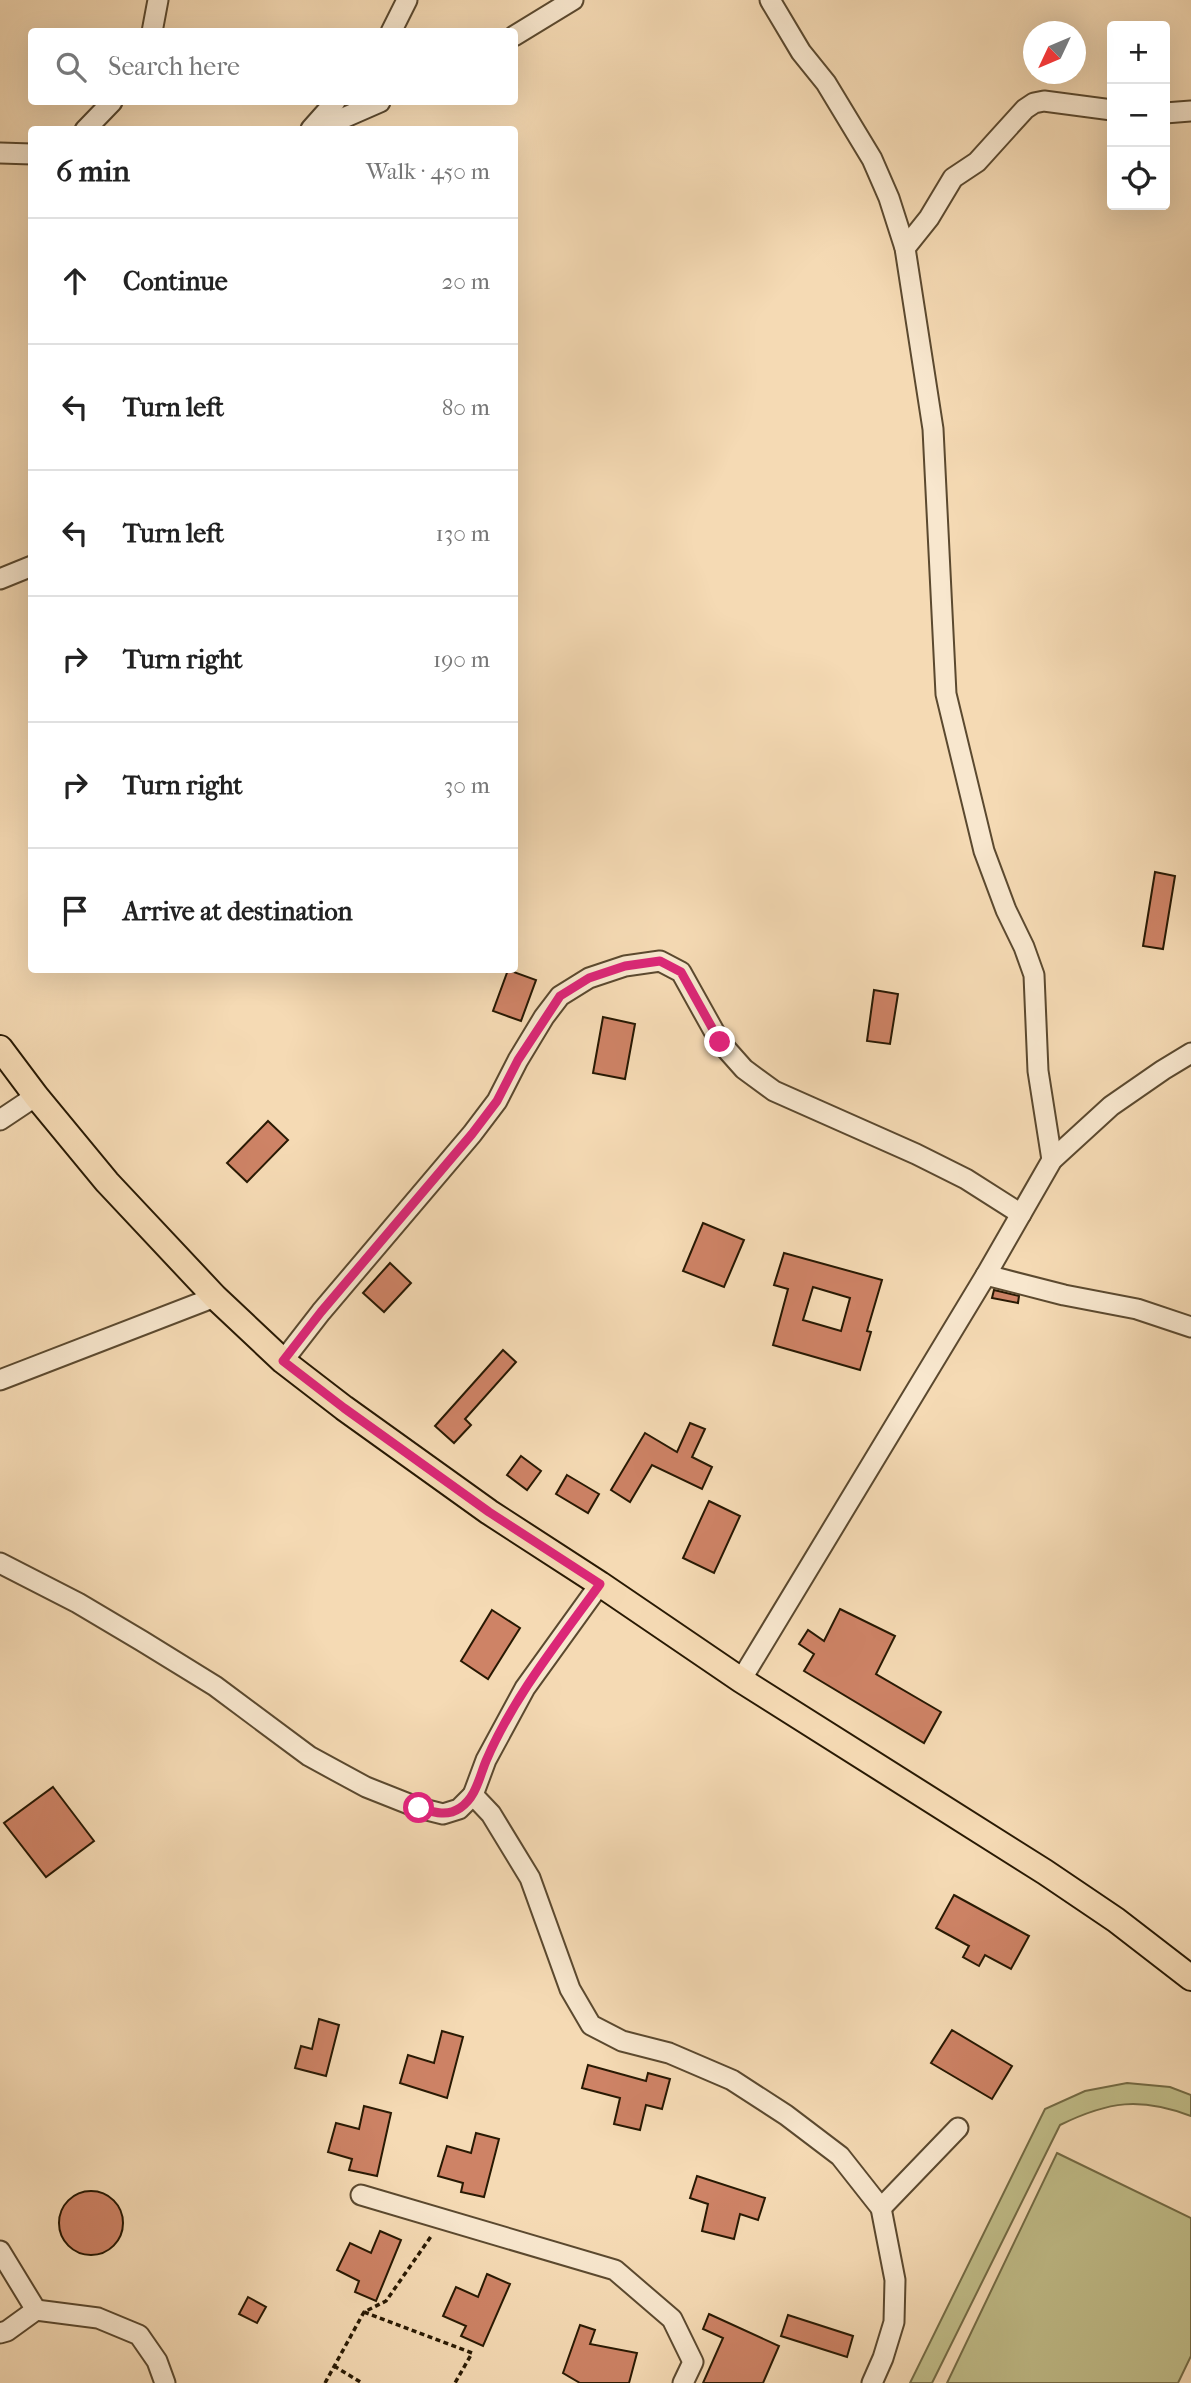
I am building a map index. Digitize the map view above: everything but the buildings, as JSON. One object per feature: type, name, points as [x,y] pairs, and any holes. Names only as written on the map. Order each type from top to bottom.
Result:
[{"type":"main road","points":[[0,1048],[107,1182],[215,1297],[283,1361],[489,1512],[741,1680],[1045,1872],[1116,1920],[1191,1978]]},
{"type":"street","points":[[153,28],[158,0]]},
{"type":"street","points":[[393,28],[407,0]]},
{"type":"street","points":[[518,34],[573,0]]},
{"type":"street","points":[[770,0],[872,159],[889,198],[905,248],[933,429],[946,694],[984,850],[1034,975],[1038,1071],[1052,1160]]},
{"type":"street","points":[[905,248],[929,218],[953,178],[977,162],[1034,103],[1044,101],[1107,109]]},
{"type":"street","points":[[89,126],[109,105]]},
{"type":"street","points":[[314,126],[332,105]]},
{"type":"street","points":[[325,126],[373,105]]},
{"type":"street","points":[[1170,113],[1191,111]]},
{"type":"street","points":[[0,153],[28,154]]},
{"type":"street","points":[[0,579],[28,568]]},
{"type":"street","points":[[283,1361],[491,1109],[544,1017],[560,996],[589,978],[625,966],[660,961],[681,972],[720,1042],[744,1069],[774,1091],[936,1164],[966,1179],[1021,1214]]},
{"type":"street","points":[[741,1680],[986,1275],[1052,1160],[1111,1106],[1163,1069],[1191,1053]]},
{"type":"street","points":[[0,1120],[36,1096]]},
{"type":"street","points":[[986,1275],[1137,1310],[1191,1327]]},
{"type":"street","points":[[0,1380],[215,1297]]},
{"type":"street","points":[[0,1563],[78,1603],[215,1686],[309,1756],[366,1787],[419,1808],[443,1814],[460,1809],[474,1795],[486,1760],[525,1688],[600,1584]]},
{"type":"street","points":[[474,1795],[491,1814],[530,1878],[570,1989],[591,2025],[622,2041],[669,2053],[732,2080],[786,2115],[840,2157],[881,2208],[895,2280],[894,2322],[872,2383]]},
{"type":"street","points":[[881,2208],[958,2128]]},
{"type":"street","points":[[361,2195],[615,2270],[672,2319],[693,2362],[683,2383]]},
{"type":"street","points":[[0,2251],[36,2310]]},
{"type":"street","points":[[0,2333],[36,2310],[98,2318],[139,2336],[157,2361],[165,2383]]},
{"type":"path","points":[[325,2383],[363,2312],[386,2301],[443,2219]]},
{"type":"path","points":[[363,2312],[472,2353],[454,2383]]},
{"type":"path","points":[[334,2366],[362,2383]]},
{"type":"shaded area","points":[[1127,2083],[1170,2087],[1191,2095],[1191,2116],[1156,2106],[1125,2104],[1094,2111],[1060,2125],[932,2383],[910,2383],[1045,2109],[1085,2091]]},
{"type":"shaded area","points":[[1057,2153],[1191,2218],[1191,2356],[1178,2383],[947,2383]]},
{"type":"route","points":[[419,1808],[443,1814],[460,1809],[474,1795],[486,1760],[525,1688],[600,1584],[489,1512],[283,1361],[419,1194],[472,1134],[497,1101],[518,1060],[560,996],[589,978],[625,966],[660,961],[681,972],[720,1042]]}]
